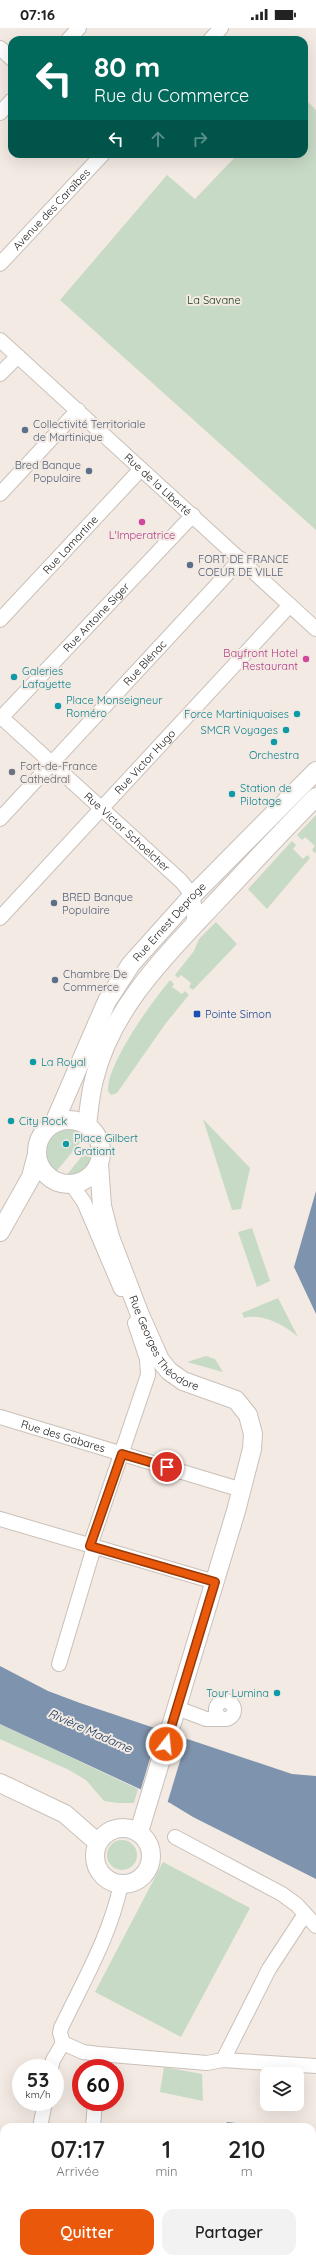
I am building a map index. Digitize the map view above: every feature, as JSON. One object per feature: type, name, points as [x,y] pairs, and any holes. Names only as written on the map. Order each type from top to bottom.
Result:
[{"type":"main road","name":"Rue Ernest Deproge","points":[[54,1123],[63,1106],[86,1045],[119,981],[131,964],[192,896],[316,771]]},
{"type":"main road","name":"Rue Ernest Deproge","points":[[87,1125],[94,1079],[117,1024],[142,984],[192,928],[316,797]]},
{"type":"main road","points":[[0,1232],[31,1177],[36,1154],[41,1136],[54,1123],[71,1120],[87,1125],[95,1133],[100,1143],[101,1154],[99,1164],[87,1179],[72,1185],[54,1181],[45,1174],[39,1165],[36,1154]]},
{"type":"main road","name":"Rue Georges Théodore","points":[[99,1164],[102,1206],[110,1237],[140,1315],[160,1360],[169,1371],[183,1382],[236,1400],[248,1415],[253,1434],[251,1456],[215,1582],[184,1711],[170,1730],[150,1800],[139,1832]]},
{"type":"main road","points":[[0,1783],[65,1814],[97,1842]]},
{"type":"main road","points":[[126,1828],[139,1832],[150,1847],[150,1865],[139,1879],[121,1884],[112,1882],[98,1871],[95,1862],[97,1842],[104,1834],[112,1829],[126,1828]]},
{"type":"street","points":[[72,36],[79,28]]},
{"type":"street","points":[[214,36],[221,28]]},
{"type":"street","points":[[0,48],[8,55]]},
{"type":"street","points":[[0,113],[8,104]]},
{"type":"street","name":"Avenue des Caraïbes","points":[[0,264],[99,158]]},
{"type":"street","name":"Rue de la Liberté","points":[[0,340],[316,629]]},
{"type":"street","points":[[0,374],[18,356]]},
{"type":"street","points":[[0,494],[78,410]]},
{"type":"street","name":"Rue Lamartine","points":[[0,620],[141,468]]},
{"type":"street","name":"Rue Antoine Siger","points":[[0,717],[193,515]]},
{"type":"street","name":"Rue Blénac","points":[[0,819],[240,559]]},
{"type":"street","name":"Rue Victor Hugo","points":[[0,918],[290,606]]},
{"type":"street","name":"Rue Victor Schoelcher","points":[[0,717],[177,876],[192,896],[196,909],[192,928]]},
{"type":"street","points":[[59,1664],[92,1547],[146,1381],[148,1359],[84,1202],[72,1185]]},
{"type":"street","name":"Rue des Gabares","points":[[0,1417],[242,1490]]},
{"type":"street","points":[[0,1518],[92,1547],[215,1582]]},
{"type":"street","points":[[224,1701],[230,1702],[234,1707],[232,1716],[224,1719],[206,1719],[184,1711],[217,1706],[224,1701]]},
{"type":"street","points":[[174,1836],[282,1894],[316,1926]]},
{"type":"street","points":[[54,2059],[63,2043],[60,2033],[61,2028],[102,1946],[115,1911],[121,1884]]},
{"type":"street","points":[[223,2060],[269,1969],[305,1914]]},
{"type":"street","points":[[63,2043],[95,2059]]},
{"type":"street","points":[[124,2062],[207,2064],[223,2060],[316,2066]]},
{"type":"street","points":[[41,2123],[43,2111]]},
{"type":"street","points":[[93,2123],[94,2111]]},
{"type":"green space","name":"La Savane","points":[[308,102],[316,110],[316,530],[60,300],[167,175],[195,199],[234,158],[308,158]]},
{"type":"green space","points":[[316,815],[315,853],[312,850],[315,846],[305,837],[302,840],[297,835]]},
{"type":"green space","points":[[292,841],[296,845],[293,849],[303,859],[307,855],[310,858],[267,909],[248,889]]},
{"type":"green space","points":[[216,922],[237,944],[193,990],[189,987],[191,983],[181,975],[178,978],[175,975],[194,951],[199,939]]},
{"type":"green space","points":[[170,980],[174,984],[172,987],[182,994],[185,991],[189,995],[166,1023],[117,1093],[111,1095],[108,1091],[110,1079],[122,1049],[142,1017]]},
{"type":"green space","points":[[203,1119],[250,1168],[241,1209],[232,1210]]},
{"type":"green space","points":[[69,1124],[80,1127],[88,1133],[55,1173],[49,1166],[46,1159],[45,1151],[48,1136],[60,1126]]},
{"type":"green space","points":[[95,1140],[95,1155],[86,1172],[73,1177],[65,1177]]},
{"type":"green space","points":[[252,1228],[270,1281],[257,1287],[238,1232]]},
{"type":"green space","points":[[278,1298],[298,1337],[287,1328],[273,1321],[258,1317],[244,1318],[242,1313]]},
{"type":"green space","points":[[206,1356],[215,1359],[223,1372],[187,1362]]},
{"type":"green space","points":[[0,1724],[138,1789],[134,1803],[104,1801],[86,1780],[69,1770],[0,1739]]},
{"type":"green space","points":[[122,1840],[133,1844],[137,1855],[133,1866],[122,1870],[111,1866],[107,1855],[111,1844]]},
{"type":"green space","points":[[163,1862],[250,1908],[181,2037],[95,1992]]},
{"type":"green space","points":[[164,2067],[202,2074],[203,2101],[160,2092]]},
{"type":"water","points":[[316,1191],[316,1314],[294,1267]]},
{"type":"water","name":"Rivière Madame","points":[[0,1666],[48,1691],[80,1703],[292,1774],[316,1776],[316,1879],[193,1817],[170,1803],[0,1724]]},
{"type":"pier","points":[[159,1728],[187,1738],[167,1804],[140,1792]]},
{"type":"place","name":"Collectivité Territoriale de Martinique","points":[[25,430]]},
{"type":"place","name":"Bred Banque Populaire","points":[[89,471]]},
{"type":"place","name":"L'Imperatrice","points":[[142,522]]},
{"type":"place","name":"FORT DE FRANCE COEUR DE VILLE","points":[[190,565]]},
{"type":"place","name":"Bayfront Hotel Restaurant","points":[[306,659]]},
{"type":"place","name":"Galeries Lafayette","points":[[14,677]]},
{"type":"place","name":"Place Monseigneur Roméro","points":[[58,706]]},
{"type":"place","name":"Force Martiniquaises","points":[[297,714]]},
{"type":"place","name":"SMCR Voyages","points":[[286,730]]},
{"type":"place","name":"Orchestra","points":[[274,742]]},
{"type":"place","name":"Fort-de-France Cathedral","points":[[12,772]]},
{"type":"place","name":"Station de Pilotage","points":[[232,794]]},
{"type":"place","name":"BRED Banque Populaire","points":[[54,903]]},
{"type":"place","name":"Chambre De Commerce","points":[[55,980]]},
{"type":"place","name":"Pointe Simon","points":[[197,1014]]},
{"type":"place","name":"La Royal","points":[[33,1062]]},
{"type":"place","name":"City Rock","points":[[11,1121]]},
{"type":"place","name":"Place Gilbert Gratiant","points":[[66,1144]]},
{"type":"place","name":"Tour Lumina","points":[[277,1693]]},
{"type":"route","points":[[166,1744],[215,1582],[90,1546],[122,1454],[167,1467]]}]
